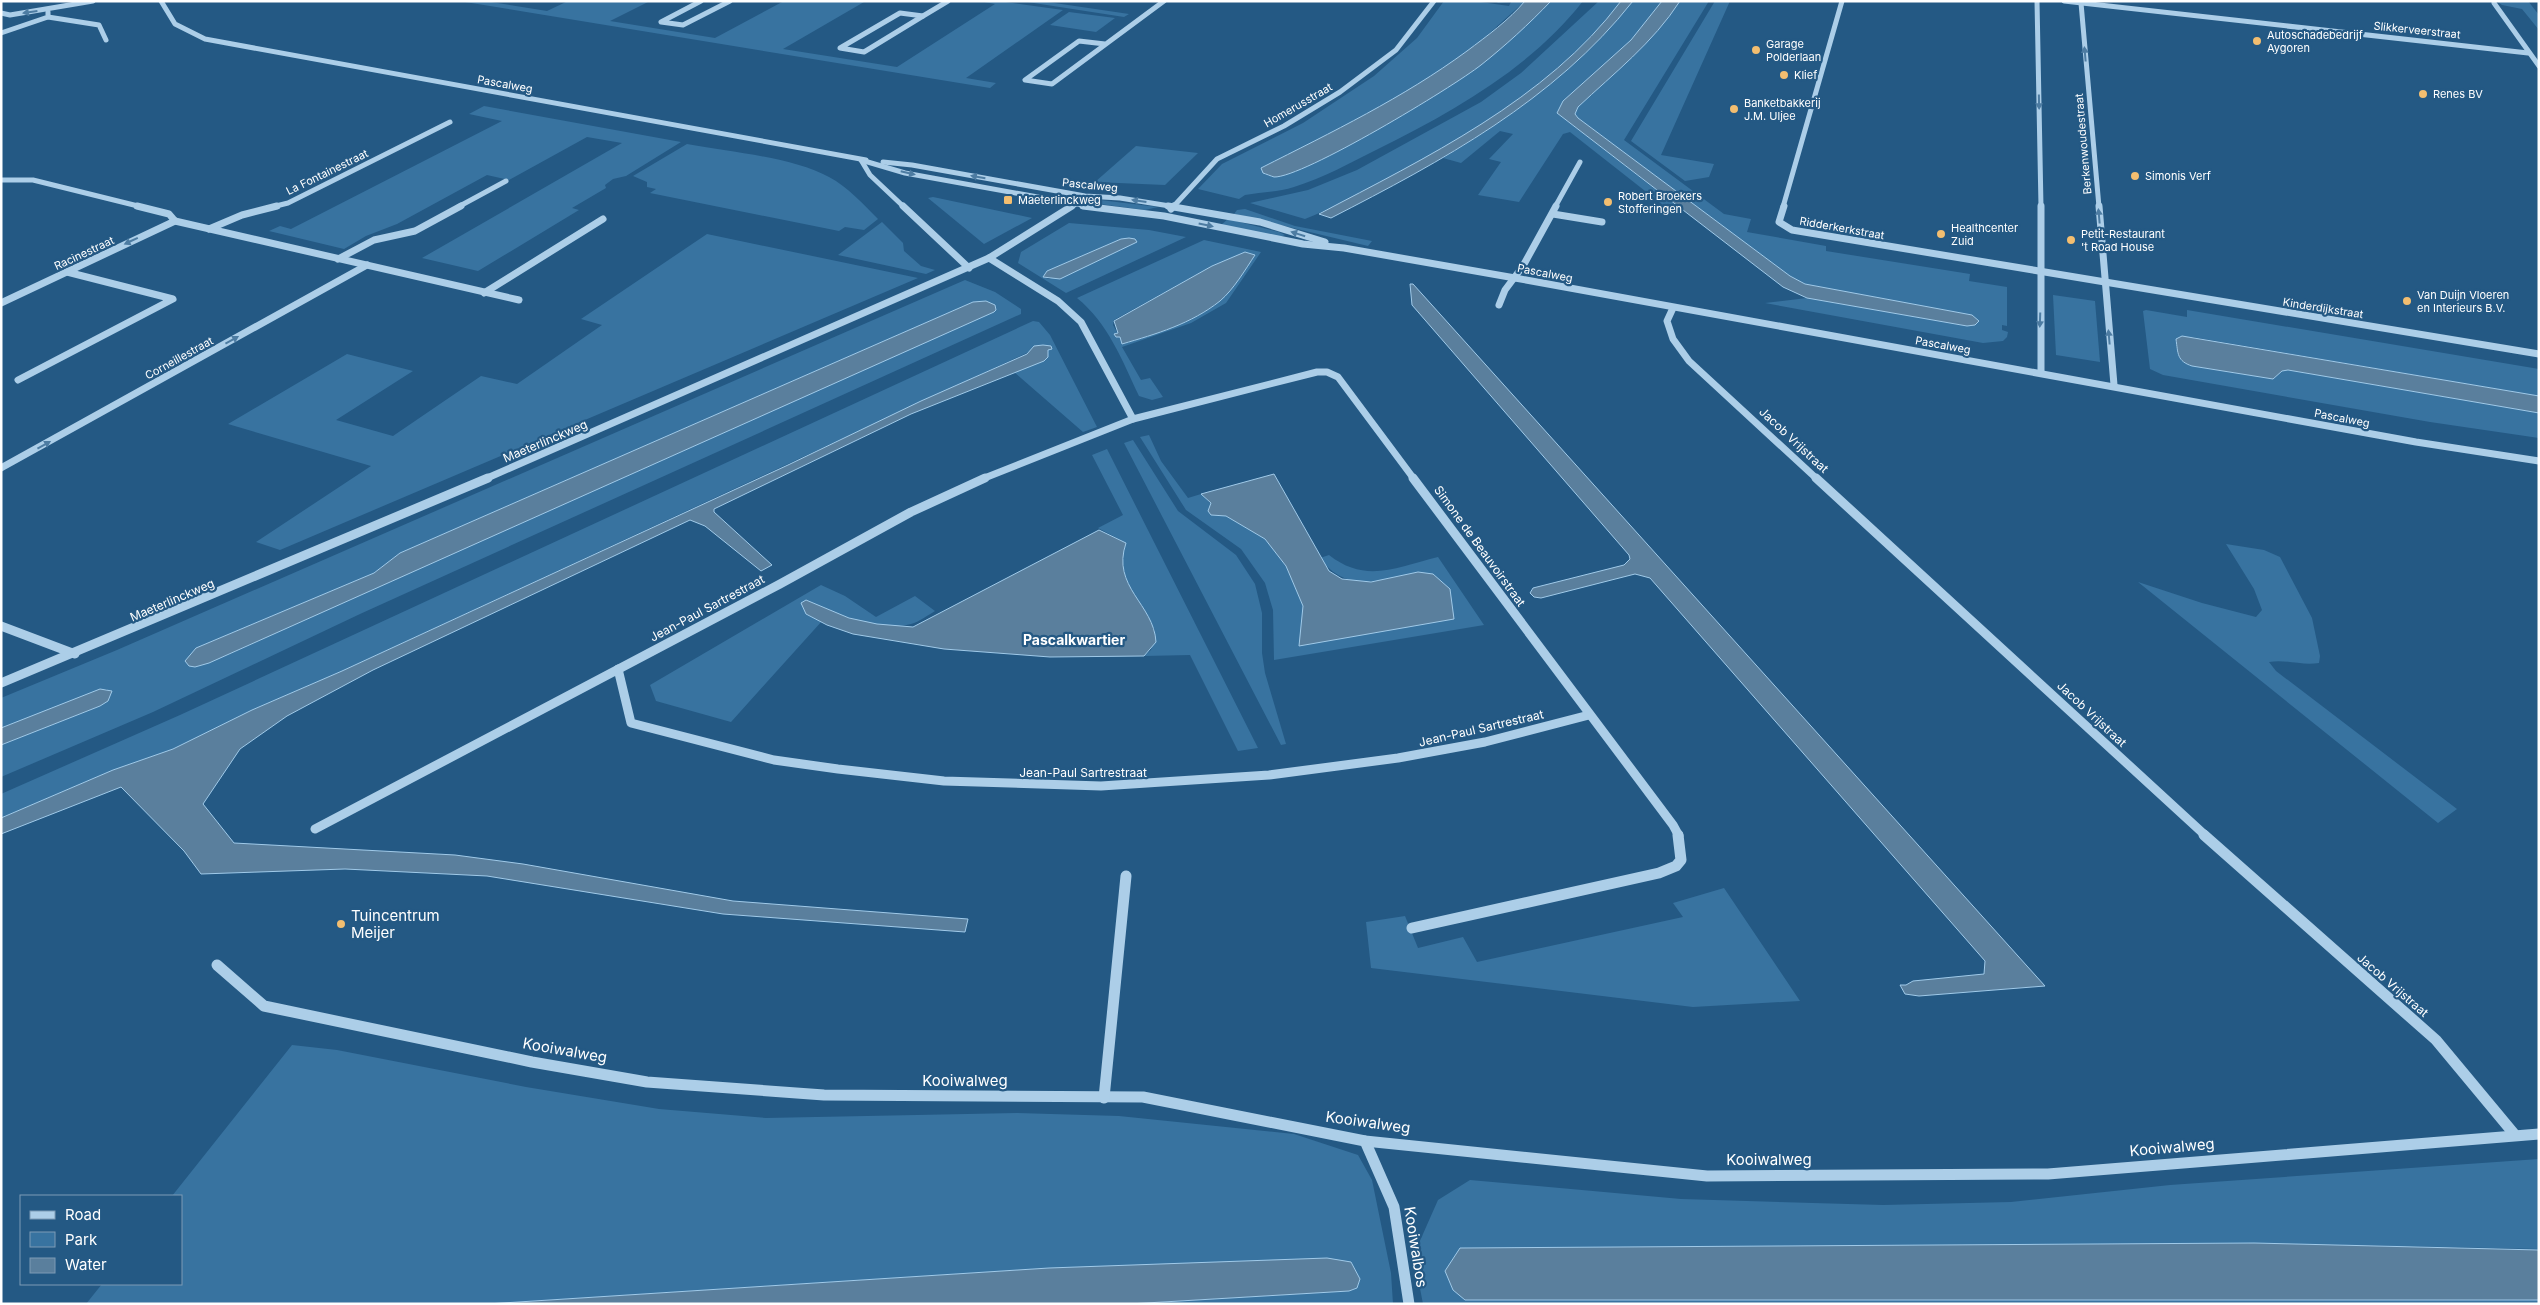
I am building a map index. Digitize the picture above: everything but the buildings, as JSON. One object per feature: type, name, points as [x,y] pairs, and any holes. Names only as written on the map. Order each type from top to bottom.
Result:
[{"type":"street","points":[[1,13],[10,15],[93,1]]},
{"type":"street","name":"Pascalweg","points":[[161,1],[175,24],[205,39],[861,160],[912,165],[1085,196],[1120,198],[1174,206],[1260,222],[1344,248]]},
{"type":"street","points":[[700,1],[661,22],[683,25],[730,1]]},
{"type":"street","points":[[924,16],[900,12],[840,48],[864,52],[924,16],[948,1]]},
{"type":"street","points":[[1105,44],[1080,41],[1025,80],[1052,84],[1164,1]]},
{"type":"street","name":"Homerusstraat","points":[[1164,216],[1217,159],[1284,126],[1332,97],[1396,50],[1434,1]]},
{"type":"street","name":"Ridderkerkstraat","points":[[1842,1],[1779,222],[1792,230],[2042,272]]},
{"type":"street","points":[[2037,1],[2042,272],[2041,372]]},
{"type":"street","name":"Slikkerveerstraat","points":[[2064,1],[2528,53]]},
{"type":"street","name":"Berkenwoudestraat","points":[[2081,3],[2114,385]]},
{"type":"street","points":[[2494,3],[2539,66]]},
{"type":"street","points":[[47,10],[48,17]]},
{"type":"street","points":[[1,33],[48,17],[99,25],[106,40]]},
{"type":"street","name":"La Fontainestraat","points":[[209,229],[242,215],[288,203],[450,122]]},
{"type":"street","points":[[861,160],[870,175],[969,268]]},
{"type":"street","name":"Pascalweg","points":[[861,160],[905,173],[1076,205],[1164,216],[1293,242],[1344,248],[1515,278],[1673,308],[2114,385],[2416,442],[2539,461]]},
{"type":"street","points":[[1499,305],[1553,214],[1580,162]]},
{"type":"street","points":[[3,179],[32,180],[169,214],[175,220],[209,229],[519,300]]},
{"type":"street","points":[[338,259],[374,240],[415,231],[506,181]]},
{"type":"street","name":"Maeterlinckweg","points":[[1,684],[485,479],[969,268],[989,258],[1076,205],[1085,196]]},
{"type":"street","points":[[1553,214],[1602,222]]},
{"type":"street","points":[[484,293],[603,219]]},
{"type":"street","name":"Racinestraat","points":[[1,303],[175,220]]},
{"type":"street","points":[[989,258],[1058,301],[1082,322],[1133,419]]},
{"type":"street","name":"Corneillestraat","points":[[1,468],[366,265]]},
{"type":"street","points":[[18,380],[173,299],[67,272]]},
{"type":"street","points":[[2042,272],[2104,282]]},
{"type":"street","name":"Kinderdijkstraat","points":[[2104,282],[2539,354]]},
{"type":"street","name":"Jacob Vrijstraat","points":[[1673,308],[1667,320],[1673,338],[1689,360],[2235,862],[2436,1040],[2515,1135]]},
{"type":"street","name":"Simone de Beauvoirstraat","points":[[1133,419],[1317,372],[1334,374],[1413,476],[1679,837],[1682,860],[1676,866],[1659,873],[1412,928]]},
{"type":"street","name":"Jean-Paul Sartrestraat","points":[[315,829],[943,496],[996,472],[1133,419]]},
{"type":"street","points":[[1,626],[75,654]]},
{"type":"street","name":"Jean-Paul Sartrestraat","points":[[618,669],[631,723],[774,760],[925,779],[987,784],[1101,786],[1270,775],[1444,750],[1589,715]]},
{"type":"street","points":[[1104,1098],[1126,876]]},
{"type":"street","name":"Kooiwalweg","points":[[217,964],[264,1006],[532,1062],[647,1082],[824,1095],[1143,1097],[1365,1141],[1707,1176],[2048,1174],[2539,1134]]},
{"type":"street","name":"Kooiwalbos","points":[[1365,1141],[1394,1207],[1409,1304]]},
{"type":"green space","points":[[459,1],[485,1],[547,11],[568,1],[650,1],[610,21],[715,38],[784,1],[861,1],[864,2],[783,49],[897,67],[995,4],[979,1],[999,1],[1063,10],[966,78],[996,83],[990,88]]},
{"type":"green space","points":[[1021,1],[1041,1],[1129,14],[1124,17]]},
{"type":"green space","points":[[1444,1],[1474,1],[1509,6],[1511,2],[1497,3],[1499,1],[1525,1],[1482,40],[1445,67],[1283,175],[1344,148],[1462,77],[1517,34],[1551,1],[1583,1],[1562,25],[1515,68],[1462,104],[1347,165],[1294,187],[1245,195],[1239,199],[1198,189],[1222,164],[1303,123],[1374,76],[1417,38]]},
{"type":"green space","points":[[1599,1],[1621,1],[1597,30],[1541,82],[1511,105],[1446,146],[1343,202],[1305,219],[1250,203],[1308,190],[1357,170],[1481,102],[1521,73]]},
{"type":"green space","points":[[1633,1],[1662,1],[1631,40],[1563,101],[1557,113],[1678,207],[1668,209],[1570,132],[1563,134],[1519,202],[1478,195],[1501,162],[1489,159],[1513,134],[1500,131],[1461,163],[1443,158],[1496,125],[1545,88],[1592,47]]},
{"type":"green space","points":[[1680,1],[1709,1],[1624,140],[1724,214],[1751,219],[1747,232],[1826,246],[1826,251],[1970,274],[1969,281],[2007,287],[2007,326],[2002,325],[2002,330],[2008,332],[2007,337],[2003,341],[1983,343],[1765,303],[1807,298],[1967,326],[1978,321],[1972,315],[1805,284],[1790,276],[1578,118],[1575,114],[1578,107],[1645,44]]},
{"type":"green space","points":[[1715,1],[1730,1],[1661,155],[1714,164],[1709,177],[1685,181],[1631,141]]},
{"type":"green space","points":[[2496,1],[2528,1],[2539,15],[2539,30],[2522,9],[2502,5]]},
{"type":"green space","points":[[1069,12],[1115,18],[1096,32],[1050,25]]},
{"type":"green space","points":[[484,106],[681,142],[626,176],[613,179],[605,185],[606,188],[572,208],[579,210],[478,271],[422,258],[622,143],[587,137],[509,180],[487,175],[397,224],[366,236],[344,249],[269,231],[280,226],[291,229],[502,121],[469,114]]},
{"type":"green space","points":[[687,144],[779,160],[814,170],[843,186],[878,219],[864,230],[845,227],[839,231],[650,193],[656,189],[647,187],[647,182],[633,176]]},
{"type":"green space","points":[[1136,146],[1198,153],[1165,185],[1095,182]]},
{"type":"green space","points":[[933,197],[1032,218],[984,244],[928,198]]},
{"type":"green space","points":[[1100,200],[1158,207],[1145,210],[1084,202]]},
{"type":"green space","points":[[1245,209],[1295,226],[1372,241],[1368,246],[1234,214],[1237,210]]},
{"type":"green space","points":[[1228,219],[1285,235],[1280,237],[1221,225]]},
{"type":"green space","points":[[882,222],[903,243],[904,251],[921,266],[935,270],[926,274],[838,255]]},
{"type":"green space","points":[[1069,223],[1149,230],[1186,237],[1066,293],[1018,263],[1021,252]],"holes":[[[1129,238],[1137,242],[1049,279],[1043,277],[1047,271],[1121,239]]]},
{"type":"green space","points":[[707,234],[918,278],[280,550],[256,542],[371,466],[228,424],[347,354],[413,371],[336,420],[393,436],[481,376],[517,384],[602,325],[581,319]]},
{"type":"green space","points":[[1204,240],[1261,252],[1226,303],[1191,323],[1122,347],[1141,380],[1150,378],[1163,397],[1152,400],[1139,396],[1106,331],[1088,308],[1077,298]],"holes":[[[1245,252],[1255,255],[1230,291],[1220,301],[1197,316],[1161,332],[1122,344],[1120,337],[1115,334],[1118,334],[1113,325],[1114,320],[1212,266]]]},
{"type":"green space","points":[[965,280],[995,292],[1021,309],[1021,314],[360,614],[153,712],[1,777],[1,745],[100,706],[107,689],[1,728],[1,698],[117,650]],"holes":[[[973,302],[996,310],[223,657],[196,648],[374,573],[400,553]]]},
{"type":"green space","points":[[2053,295],[2095,301],[2100,362],[2056,355]]},
{"type":"green space","points":[[2187,310],[2539,369],[2539,396],[2192,337],[2176,339],[2179,356],[2183,362],[2192,366],[2273,379],[2282,371],[2288,370],[2539,413],[2539,438],[2430,422],[2163,375],[2150,369],[2143,311],[2187,317]]},
{"type":"green space","points":[[1033,321],[1039,322],[1050,335],[1097,427],[1083,432],[1014,372],[1047,349],[1052,349],[1051,346],[1031,351],[342,671],[252,710],[173,749],[113,770],[1,818],[1,794],[180,715]]},
{"type":"green space","points":[[1149,435],[1161,461],[1188,498],[1201,494],[1211,504],[1211,515],[1226,516],[1265,539],[1286,566],[1303,606],[1391,629],[1454,619],[1418,572],[1364,582],[1341,576],[1330,569],[1320,558],[1329,555],[1343,564],[1356,569],[1382,571],[1438,557],[1484,625],[1274,660],[1273,610],[1265,583],[1241,549],[1186,510],[1140,437]]},
{"type":"green space","points":[[1133,440],[1178,511],[1236,555],[1255,584],[1262,613],[1262,653],[1265,673],[1286,744],[1281,745],[1124,443]]},
{"type":"green space","points":[[1107,449],[1258,748],[1238,751],[1190,655],[1144,656],[1151,650],[1155,630],[1130,589],[1126,578],[1123,555],[1126,543],[1098,528],[1123,515],[1092,455]]},
{"type":"green space","points":[[2226,544],[2264,550],[2280,557],[2312,618],[2320,656],[2319,663],[2269,662],[2276,671],[2457,809],[2438,823],[2138,582],[2202,603],[2256,617],[2262,610],[2254,589]]},
{"type":"green space","points":[[821,585],[845,596],[876,617],[915,596],[935,611],[911,624],[884,626],[857,620],[806,600],[806,614],[822,621],[731,722],[656,701],[650,685]]},
{"type":"green space","points":[[1724,888],[1800,1001],[1693,1007],[1371,968],[1366,922],[1405,916],[1418,948],[1463,937],[1477,962],[1683,917],[1673,903]]},
{"type":"green space","points":[[292,1045],[337,1050],[526,1087],[659,1109],[766,1118],[1017,1113],[1119,1116],[1294,1134],[1358,1155],[1372,1180],[1391,1273],[1393,1304],[1129,1304],[1349,1291],[1357,1288],[1360,1279],[1351,1262],[1049,1268],[487,1304],[86,1304],[101,1285],[182,1285],[182,1195],[173,1195]]},
{"type":"green space","points":[[2539,1159],[2539,1249],[2254,1243],[1461,1248],[1445,1271],[1465,1300],[2539,1300],[2539,1304],[1423,1304],[1419,1283],[1419,1243],[1438,1200],[1470,1180],[1681,1199],[1883,1205],[2011,1202],[2170,1185]]},
{"type":"water","points":[[1525,1],[1551,1],[1526,26],[1481,65],[1441,92],[1378,130],[1315,163],[1274,177],[1263,173],[1261,168],[1367,114],[1443,68],[1498,28]]},
{"type":"water","points":[[1621,1],[1633,1],[1602,37],[1532,99],[1494,126],[1455,151],[1331,218],[1319,214],[1442,148],[1482,124],[1521,97],[1558,68],[1591,36]]},
{"type":"water","points":[[1662,1],[1680,1],[1645,44],[1578,107],[1575,114],[1578,118],[1790,276],[1805,284],[1972,315],[1979,321],[1975,325],[1967,326],[1807,298],[1783,287],[1557,113],[1563,101],[1631,40]]},
{"type":"water","points":[[1121,239],[1135,239],[1137,242],[1060,279],[1043,277],[1047,271]]},
{"type":"water","points":[[1245,252],[1255,255],[1230,291],[1209,309],[1173,327],[1122,344],[1120,337],[1116,337],[1114,334],[1118,333],[1114,321],[1212,266]]},
{"type":"water","points":[[1410,284],[1413,284],[2045,986],[1919,996],[1905,994],[1900,985],[1906,985],[1913,981],[1984,974],[1985,961],[1650,578],[1635,574],[1541,598],[1534,597],[1530,593],[1533,588],[1624,565],[1630,559],[1629,555],[1412,305]]},
{"type":"water","points":[[986,301],[995,305],[996,310],[994,312],[209,663],[195,667],[189,666],[185,661],[196,648],[374,573],[400,553],[973,302]]},
{"type":"water","points":[[2182,336],[2539,396],[2539,413],[2288,370],[2282,371],[2273,379],[2192,366],[2183,362],[2179,356],[2176,339]]},
{"type":"water","points":[[1034,346],[1051,346],[1052,349],[1048,350],[1048,357],[1044,361],[911,414],[714,509],[714,512],[772,565],[761,571],[705,526],[690,520],[373,670],[287,716],[240,749],[203,804],[234,843],[455,855],[523,864],[733,901],[968,919],[965,932],[723,914],[487,876],[345,869],[201,874],[184,851],[121,787],[1,834],[1,818],[113,770],[173,749],[252,710],[342,671],[788,465],[921,401],[1027,354]]},
{"type":"water","points":[[1274,474],[1329,571],[1342,579],[1371,582],[1418,572],[1433,574],[1450,589],[1454,619],[1299,646],[1303,606],[1286,566],[1265,539],[1226,516],[1211,515],[1208,511],[1211,503],[1201,494]]},
{"type":"water","points":[[1099,530],[1126,543],[1123,558],[1124,572],[1128,584],[1154,629],[1156,642],[1144,656],[1050,657],[944,649],[853,634],[827,625],[806,614],[801,603],[806,600],[849,618],[877,624],[913,627]]},
{"type":"water","points":[[100,689],[112,691],[108,701],[100,706],[1,745],[1,728]]},
{"type":"water","points":[[2254,1243],[2539,1250],[2539,1300],[1465,1300],[1453,1290],[1445,1271],[1460,1248]]},
{"type":"water","points":[[1327,1258],[1351,1262],[1360,1279],[1357,1288],[1349,1291],[1129,1304],[487,1304],[1049,1268]]},
{"type":"place","name":"Autoschadebedrijf Aygoren","points":[[2257,41]]},
{"type":"place","name":"Garage Polderlaan","points":[[1756,50]]},
{"type":"place","name":"Klief","points":[[1784,75]]},
{"type":"place","name":"Renes BV","points":[[2423,94]]},
{"type":"place","name":"Banketbakkerij J.M. Uljee","points":[[1734,109]]},
{"type":"place","name":"Simonis Verf","points":[[2135,176]]},
{"type":"place","name":"Maeterlinckweg","points":[[1008,200]]},
{"type":"place","name":"Robert Broekers Stofferingen","points":[[1608,202]]},
{"type":"place","name":"Healthcenter Zuid","points":[[1941,234]]},
{"type":"place","name":"Petit-Restaurant 't Road House","points":[[2071,240]]},
{"type":"place","name":"Van Duijn Vloeren en Interieurs B.V.","points":[[2407,301]]},
{"type":"place","name":"Tuincentrum Meijer","points":[[341,924]]},
{"type":"district","name":"Pascalkwartier","points":[[1074,639]]}]
